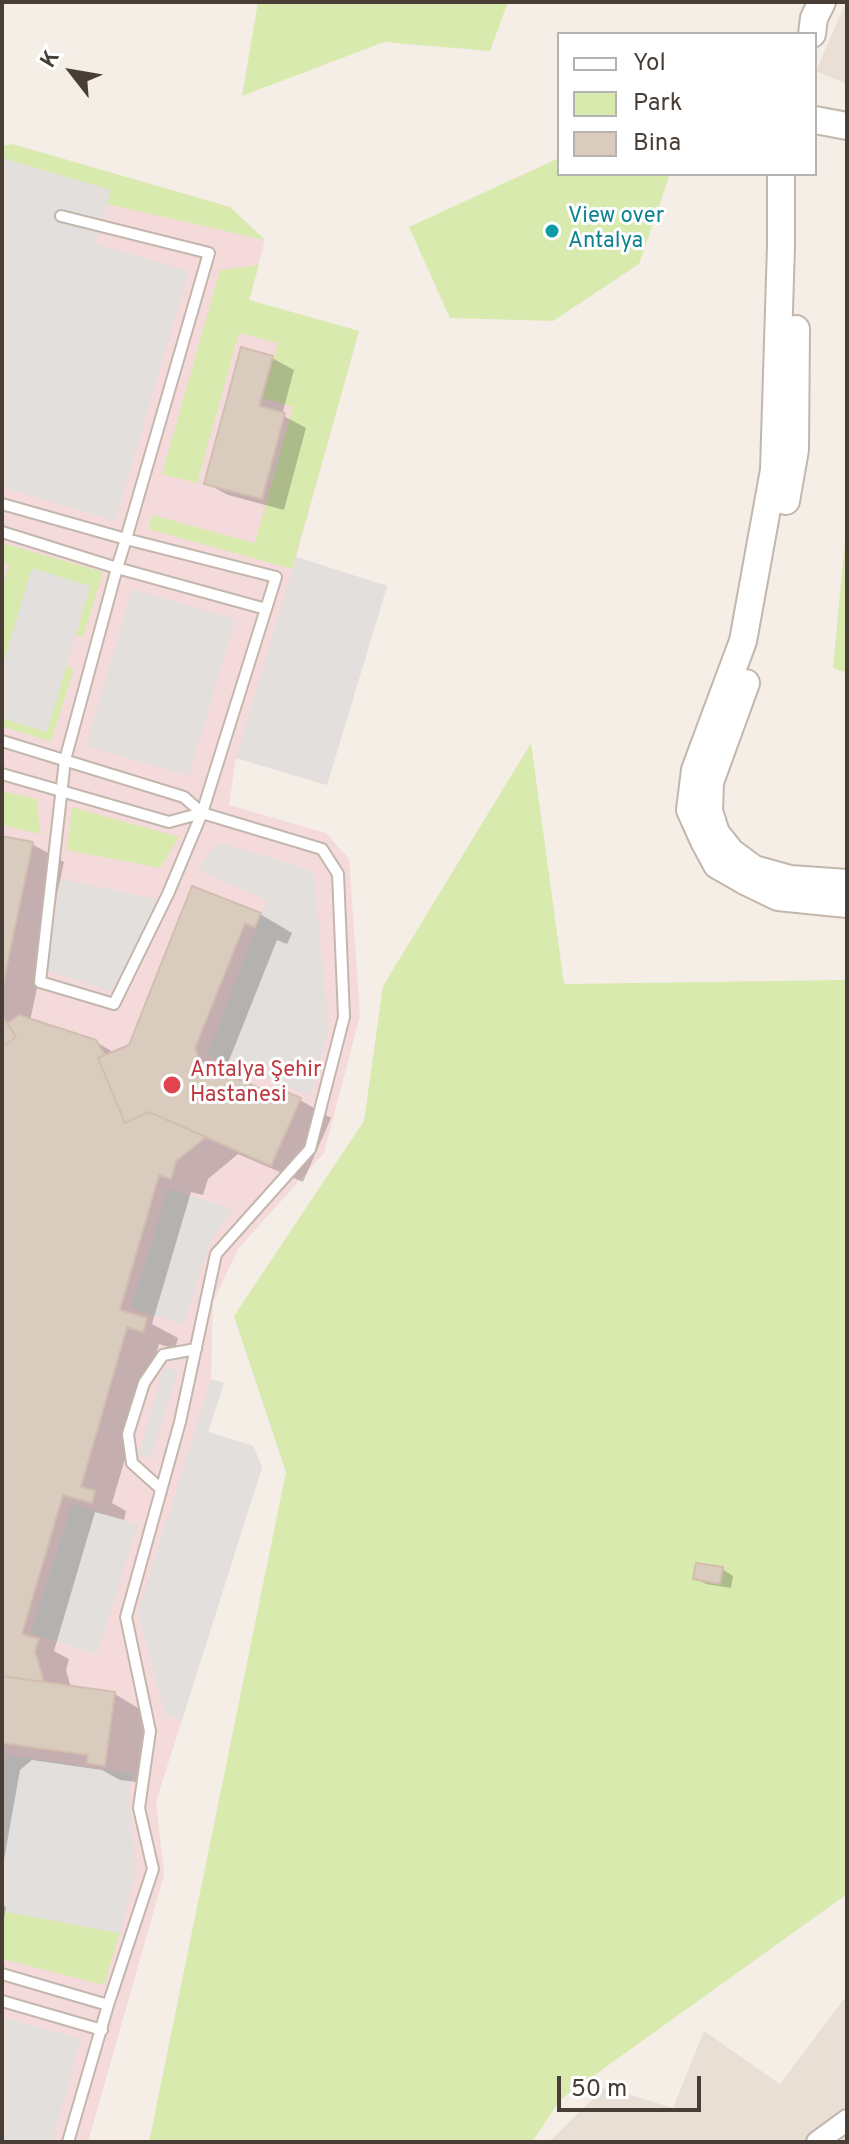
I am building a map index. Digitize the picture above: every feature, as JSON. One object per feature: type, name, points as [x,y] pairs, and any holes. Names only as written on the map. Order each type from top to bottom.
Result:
[{"type":"street","points":[[796,32],[803,2]]},
{"type":"street","points":[[812,32],[814,18],[822,2]]},
{"type":"street","points":[[817,120],[847,126]]},
{"type":"street","points":[[781,176],[774,470],[743,641],[695,770],[690,810],[717,865],[778,897],[847,904]]},
{"type":"street","points":[[797,176],[795,450],[759,649],[710,782],[709,811],[716,833],[731,852],[754,869],[790,879],[847,883]]},
{"type":"street","points":[[817,2142],[847,2120]]},
{"type":"lane","points":[[2,504],[126,539],[276,577],[202,813],[168,894],[114,1004],[40,982],[61,791],[65,760],[117,568],[126,539],[209,253],[61,216]]},
{"type":"lane","points":[[2,532],[266,609]]},
{"type":"lane","points":[[2,741],[184,797],[202,813],[322,849],[338,874],[344,1017],[310,1149],[216,1254],[180,1422],[126,1617],[150,1731],[139,1808],[153,1869],[108,2005],[68,2142]]},
{"type":"lane","points":[[2,774],[169,822],[202,813]]},
{"type":"lane","points":[[161,1489],[132,1463],[128,1434],[144,1383],[163,1355],[196,1349]]},
{"type":"lane","points":[[2,1974],[108,2005]]},
{"type":"lane","points":[[2,2001],[102,2030]]},
{"type":"shaded area","points":[[847,2],[847,84],[817,71]]},
{"type":"shaded area","name":"Antalya Şehir Hastanesi","points":[[12,144],[230,207],[265,240],[249,300],[359,331],[296,557],[387,586],[327,785],[236,758],[229,805],[326,833],[349,859],[360,1016],[324,1153],[238,1249],[213,1302],[211,1379],[224,1383],[208,1432],[253,1446],[262,1467],[156,1802],[164,1875],[88,2142],[2,2142],[2,146]]},
{"type":"shaded area","points":[[2,158],[111,190],[95,244],[189,271],[115,521],[2,487]]},
{"type":"shaded area","points":[[296,557],[387,586],[327,785],[236,758]]},
{"type":"shaded area","points":[[32,568],[90,586],[47,732],[2,718],[2,668]]},
{"type":"shaded area","points":[[132,589],[235,619],[189,776],[86,746]]},
{"type":"shaded area","points":[[217,842],[308,869],[314,875],[329,1032],[310,1096],[207,1055],[267,901],[198,869]]},
{"type":"shaded area","points":[[61,879],[160,900],[111,991],[47,971]]},
{"type":"shaded area","points":[[168,1189],[233,1209],[210,1242],[184,1325],[131,1308]]},
{"type":"shaded area","points":[[164,1367],[178,1371],[151,1458],[138,1455]]},
{"type":"shaded area","points":[[211,1379],[224,1383],[208,1432],[253,1446],[262,1467],[182,1720],[165,1715],[138,1612]]},
{"type":"shaded area","points":[[72,1504],[138,1525],[97,1654],[31,1633]]},
{"type":"shaded area","points":[[2,1754],[133,1774],[129,1794],[136,1870],[120,1933],[2,1911]]},
{"type":"shaded area","points":[[844,1999],[847,2002],[847,2142],[549,2142],[605,2087],[673,2108],[704,2031],[780,2084]]},
{"type":"shaded area","points":[[2,2017],[81,2039],[52,2142],[2,2142]]},
{"type":"green space","points":[[258,2],[508,2],[490,51],[384,42],[242,96]]},
{"type":"green space","points":[[12,144],[230,207],[265,240],[107,204],[110,190],[2,158],[2,146]]},
{"type":"green space","points":[[557,159],[557,176],[669,176],[639,264],[553,321],[450,318],[409,227]]},
{"type":"green space","points":[[259,265],[249,300],[359,331],[292,569],[148,529],[152,515],[255,543],[293,407],[263,398],[278,343],[239,333],[197,483],[162,474],[220,270]]},
{"type":"green space","points":[[847,520],[847,673],[833,668]]},
{"type":"green space","points":[[2,543],[103,572],[83,637],[76,635],[90,586],[32,569],[2,668],[2,587],[9,564],[2,562]]},
{"type":"green space","points":[[66,666],[74,669],[51,742],[2,726],[2,718],[47,732]]},
{"type":"green space","points":[[531,743],[564,984],[847,980],[847,1894],[560,2100],[532,2142],[149,2142],[286,1472],[234,1316],[364,1121],[383,986]]},
{"type":"green space","points":[[2,791],[37,799],[40,834],[2,825]]},
{"type":"green space","points":[[72,807],[179,837],[160,868],[67,850]]},
{"type":"green space","points":[[2,1911],[120,1933],[104,1985],[2,1959]]},
{"type":"building","points":[[241,347],[273,356],[259,406],[285,413],[262,499],[204,484]]},
{"type":"building","points":[[2,836],[33,842],[2,989]]},
{"type":"building","points":[[192,886],[261,913],[255,927],[245,923],[195,1048],[200,1062],[281,1098],[284,1091],[301,1098],[271,1166],[149,1112],[125,1123],[98,1058],[129,1045]]},
{"type":"building","points":[[19,1015],[96,1040],[105,1055],[98,1058],[125,1123],[149,1112],[206,1137],[176,1161],[171,1179],[159,1175],[120,1310],[147,1318],[143,1332],[127,1327],[81,1487],[95,1491],[92,1503],[63,1495],[22,1634],[39,1639],[35,1651],[44,1682],[2,1676],[2,1047],[16,1037],[7,1023]]},
{"type":"building","points":[[2,1016],[16,1037],[2,1047]]},
{"type":"building","points":[[696,1563],[723,1567],[720,1584],[693,1579]]},
{"type":"building","points":[[2,1676],[115,1692],[105,1766],[87,1763],[88,1755],[2,1743]]},
{"type":"place","name":"View over Antalya","points":[[552,231]]},
{"type":"place","name":"Antalya Şehir Hastanesi","points":[[172,1085]]}]
